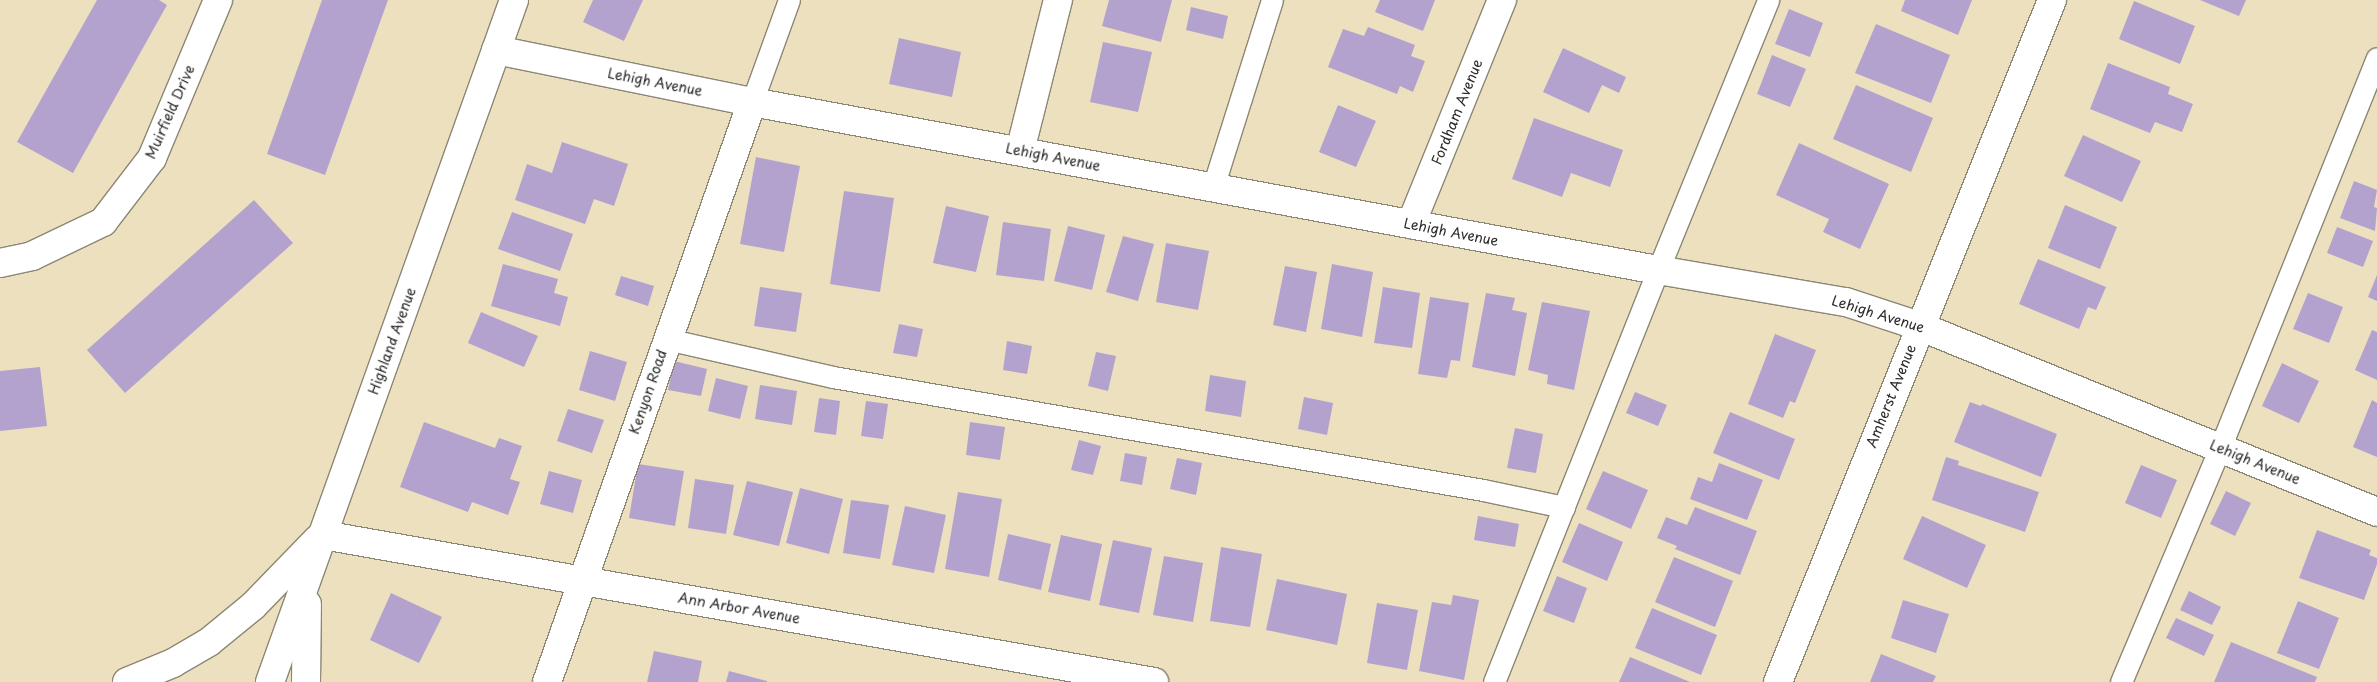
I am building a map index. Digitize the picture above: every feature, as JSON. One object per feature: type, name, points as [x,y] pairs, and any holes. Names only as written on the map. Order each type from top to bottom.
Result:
[{"type":"street","name":"Muirfield Drive","points":[[0,263],[32,256],[103,222],[152,158],[218,0]]},
{"type":"street","name":"Highland Avenue","points":[[270,682],[514,0]]},
{"type":"street","points":[[1020,150],[1058,0]]},
{"type":"street","name":"Fordham Avenue","points":[[1411,224],[1502,0]]},
{"type":"street","name":"Amherst Avenue","points":[[1778,682],[1919,326],[2052,0]]},
{"type":"street","name":"Lehigh Avenue","points":[[496,50],[752,102],[1020,150],[1658,270],[1846,302],[1919,326],[2377,512]]},
{"type":"street","name":"Kenyon Road","points":[[547,682],[752,102]]},
{"type":"street","points":[[127,682],[173,663],[209,642],[253,606],[323,534]]},
{"type":"street","name":"Ann Arbor Avenue","points":[[323,534],[1154,682]]},
{"type":"street","points":[[306,682],[308,579]]},
{"type":"lane","points":[[752,102],[789,0]]},
{"type":"lane","points":[[1212,187],[1272,0]]},
{"type":"lane","points":[[1494,682],[1768,0]]},
{"type":"lane","points":[[2122,682],[2220,448],[2377,58]]},
{"type":"lane","points":[[667,339],[833,378],[1483,490],[1564,507]]},
{"type":"building","points":[[97,0],[159,0],[167,5],[73,173],[17,142]]},
{"type":"building","points":[[322,0],[388,0],[325,175],[267,154]]},
{"type":"building","points":[[593,0],[643,0],[624,41],[583,22]]},
{"type":"building","points":[[1109,0],[1172,0],[1161,42],[1102,26]]},
{"type":"building","points":[[1380,0],[1435,0],[1423,31],[1375,12]]},
{"type":"building","points":[[1905,0],[1972,0],[1958,35],[1901,11]]},
{"type":"building","points":[[2200,0],[2246,0],[2239,16]]},
{"type":"building","points":[[2134,1],[2195,26],[2180,64],[2119,39]]},
{"type":"building","points":[[1191,7],[1228,16],[1223,39],[1186,30]]},
{"type":"building","points":[[1789,9],[1823,23],[1810,57],[1775,44]]},
{"type":"building","points":[[1876,24],[1950,55],[1931,103],[1855,73]]},
{"type":"building","points":[[1368,27],[1415,45],[1411,56],[1425,61],[1413,92],[1400,86],[1397,94],[1328,67],[1343,29],[1364,36]]},
{"type":"building","points":[[899,38],[961,52],[952,97],[889,84]]},
{"type":"building","points":[[1103,42],[1152,52],[1138,112],[1090,102]]},
{"type":"building","points":[[1563,48],[1626,77],[1619,93],[1602,85],[1589,113],[1543,92]]},
{"type":"building","points":[[1772,55],[1806,69],[1790,107],[1757,94]]},
{"type":"building","points":[[2108,63],[2170,87],[2168,94],[2193,104],[2182,132],[2155,122],[2150,133],[2090,109]]},
{"type":"building","points":[[1856,85],[1933,118],[1911,172],[1833,139]]},
{"type":"building","points":[[1338,105],[1376,121],[1356,167],[1319,152]]},
{"type":"building","points":[[1534,118],[1623,150],[1610,187],[1571,173],[1562,197],[1512,179]]},
{"type":"building","points":[[2083,135],[2141,161],[2122,202],[2064,176]]},
{"type":"building","points":[[562,142],[628,164],[614,206],[594,199],[585,224],[515,200],[527,164],[552,173]]},
{"type":"building","points":[[1799,143],[1889,184],[1860,249],[1823,232],[1829,219],[1776,195]]},
{"type":"building","points":[[756,157],[800,166],[784,252],[740,244]]},
{"type":"building","points":[[2354,181],[2377,190],[2374,207],[2377,208],[2375,231],[2340,218]]},
{"type":"building","points":[[844,191],[894,198],[880,292],[830,284]]},
{"type":"building","points":[[254,200],[293,243],[125,393],[87,350]]},
{"type":"building","points":[[2065,205],[2117,227],[2100,269],[2048,248]]},
{"type":"building","points":[[946,206],[989,216],[976,272],[933,263]]},
{"type":"building","points":[[512,212],[573,234],[560,271],[498,249]]},
{"type":"building","points":[[1003,222],[1051,229],[1044,281],[996,275]]},
{"type":"building","points":[[1068,226],[1105,235],[1092,290],[1054,281]]},
{"type":"building","points":[[2337,227],[2373,241],[2363,267],[2327,253]]},
{"type":"building","points":[[1123,236],[1154,244],[1138,301],[1106,292]]},
{"type":"building","points":[[1166,243],[1209,251],[1198,310],[1156,302]]},
{"type":"building","points":[[2038,259],[2106,287],[2096,310],[2088,307],[2079,329],[2019,304]]},
{"type":"building","points":[[503,264],[558,279],[554,293],[568,297],[560,326],[491,306]]},
{"type":"building","points":[[1332,264],[1373,272],[1362,337],[1321,329]]},
{"type":"building","points":[[1285,266],[1317,272],[1306,332],[1273,325]]},
{"type":"building","points":[[2377,275],[2377,301],[2368,297]]},
{"type":"building","points":[[621,276],[654,286],[648,306],[615,295]]},
{"type":"building","points":[[760,287],[802,293],[796,332],[754,326]]},
{"type":"building","points":[[1383,287],[1420,293],[1412,348],[1374,343]]},
{"type":"building","points":[[1486,293],[1515,298],[1512,310],[1527,313],[1515,376],[1472,367]]},
{"type":"building","points":[[2308,293],[2343,307],[2329,343],[2293,329]]},
{"type":"building","points":[[1430,297],[1469,303],[1460,361],[1451,360],[1447,378],[1418,374]]},
{"type":"building","points":[[1542,302],[1590,311],[1574,390],[1547,384],[1548,375],[1528,370]]},
{"type":"building","points":[[481,312],[538,336],[524,367],[468,343]]},
{"type":"building","points":[[899,324],[923,329],[917,357],[893,353]]},
{"type":"building","points":[[2372,330],[2377,332],[2377,380],[2355,370]]},
{"type":"building","points":[[1775,334],[1816,350],[1795,403],[1790,401],[1783,418],[1748,404]]},
{"type":"building","points":[[1007,341],[1032,346],[1027,374],[1003,370]]},
{"type":"building","points":[[590,351],[627,362],[615,401],[579,390]]},
{"type":"building","points":[[1096,352],[1116,356],[1108,391],[1088,386]]},
{"type":"building","points":[[674,361],[707,369],[701,396],[668,390]]},
{"type":"building","points":[[2282,363],[2319,381],[2299,423],[2262,406]]},
{"type":"building","points":[[40,367],[47,426],[0,431],[0,371]]},
{"type":"building","points":[[1210,375],[1246,381],[1241,417],[1205,411]]},
{"type":"building","points":[[716,378],[748,386],[740,419],[708,411]]},
{"type":"building","points":[[760,385],[797,391],[792,425],[755,419]]},
{"type":"building","points":[[1635,392],[1667,405],[1658,426],[1626,413]]},
{"type":"building","points":[[1304,397],[1333,403],[1327,435],[1298,429]]},
{"type":"building","points":[[819,398],[840,401],[836,435],[814,432]]},
{"type":"building","points":[[2372,400],[2377,403],[2377,457],[2353,447]]},
{"type":"building","points":[[866,401],[888,404],[883,439],[861,436]]},
{"type":"building","points":[[1970,402],[1981,406],[1982,404],[2057,434],[2041,477],[1954,442]]},
{"type":"building","points":[[568,409],[604,420],[592,453],[557,441]]},
{"type":"building","points":[[1730,412],[1795,439],[1779,480],[1713,453]]},
{"type":"building","points":[[424,422],[495,448],[499,438],[522,446],[510,479],[520,482],[508,515],[472,502],[468,512],[400,487]]},
{"type":"building","points":[[970,422],[1005,427],[1000,460],[966,455]]},
{"type":"building","points":[[1515,428],[1543,434],[1536,473],[1507,468]]},
{"type":"building","points":[[1079,440],[1101,446],[1093,475],[1071,470]]},
{"type":"building","points":[[1125,453],[1147,457],[1142,485],[1120,481]]},
{"type":"building","points":[[1946,457],[1959,461],[1958,465],[2039,492],[2025,532],[1932,500]]},
{"type":"building","points":[[1177,458],[1202,463],[1196,495],[1170,489]]},
{"type":"building","points":[[1719,463],[1763,480],[1747,520],[1690,499],[1698,477],[1712,482]]},
{"type":"building","points":[[638,464],[684,471],[675,526],[629,518]]},
{"type":"building","points":[[2141,465],[2177,480],[2161,518],[2125,503]]},
{"type":"building","points":[[549,471],[582,480],[573,513],[540,504]]},
{"type":"building","points":[[1603,471],[1648,490],[1631,529],[1586,509]]},
{"type":"building","points":[[695,479],[734,485],[726,534],[688,528]]},
{"type":"building","points":[[747,481],[793,492],[779,546],[733,535]]},
{"type":"building","points":[[800,488],[843,499],[829,554],[786,543]]},
{"type":"building","points":[[2226,491],[2251,503],[2235,536],[2210,524]]},
{"type":"building","points":[[958,492],[1002,499],[989,577],[945,569]]},
{"type":"building","points":[[851,500],[889,505],[880,559],[843,553]]},
{"type":"building","points":[[905,506],[946,515],[934,573],[892,565]]},
{"type":"building","points":[[1695,507],[1757,531],[1740,575],[1675,549],[1677,546],[1657,538],[1666,517],[1687,525]]},
{"type":"building","points":[[1478,516],[1519,524],[1515,547],[1474,540]]},
{"type":"building","points":[[1922,516],[1986,545],[1967,588],[1903,559]]},
{"type":"building","points":[[1579,523],[1623,542],[1607,581],[1562,562]]},
{"type":"building","points":[[2317,530],[2371,550],[2369,555],[2377,558],[2377,564],[2364,600],[2299,578]]},
{"type":"building","points":[[1008,534],[1051,544],[1041,590],[998,580]]},
{"type":"building","points":[[1061,535],[1102,544],[1090,601],[1048,592]]},
{"type":"building","points":[[1113,540],[1152,548],[1139,613],[1099,605]]},
{"type":"building","points":[[1221,547],[1262,554],[1250,627],[1210,621]]},
{"type":"building","points":[[1164,556],[1203,563],[1193,622],[1153,615]]},
{"type":"building","points":[[1674,557],[1733,581],[1715,627],[1655,602]]},
{"type":"building","points":[[1557,576],[1587,588],[1574,623],[1543,611]]},
{"type":"building","points":[[1277,579],[1347,594],[1337,645],[1266,630]]},
{"type":"building","points":[[2189,591],[2221,607],[2212,625],[2180,610]]},
{"type":"building","points":[[391,593],[442,617],[419,663],[370,640]]},
{"type":"building","points":[[1453,595],[1479,600],[1464,680],[1419,671],[1432,602],[1451,605]]},
{"type":"building","points":[[1903,600],[1949,614],[1936,653],[1891,638]]},
{"type":"building","points":[[2298,601],[2339,618],[2319,669],[2277,653]]},
{"type":"building","points":[[1377,603],[1418,610],[1407,670],[1367,663]]},
{"type":"building","points":[[1652,608],[1717,635],[1701,675],[1635,648]]},
{"type":"building","points":[[2176,618],[2214,635],[2204,656],[2166,638]]},
{"type":"building","points":[[2231,642],[2317,677],[2315,682],[2214,682]]},
{"type":"building","points":[[654,651],[702,661],[698,682],[647,682]]},
{"type":"building","points":[[1881,654],[1936,676],[1933,682],[1870,682]]},
{"type":"building","points":[[1630,657],[1690,682],[1619,682]]},
{"type":"building","points":[[729,671],[767,681],[767,682],[726,682]]}]
